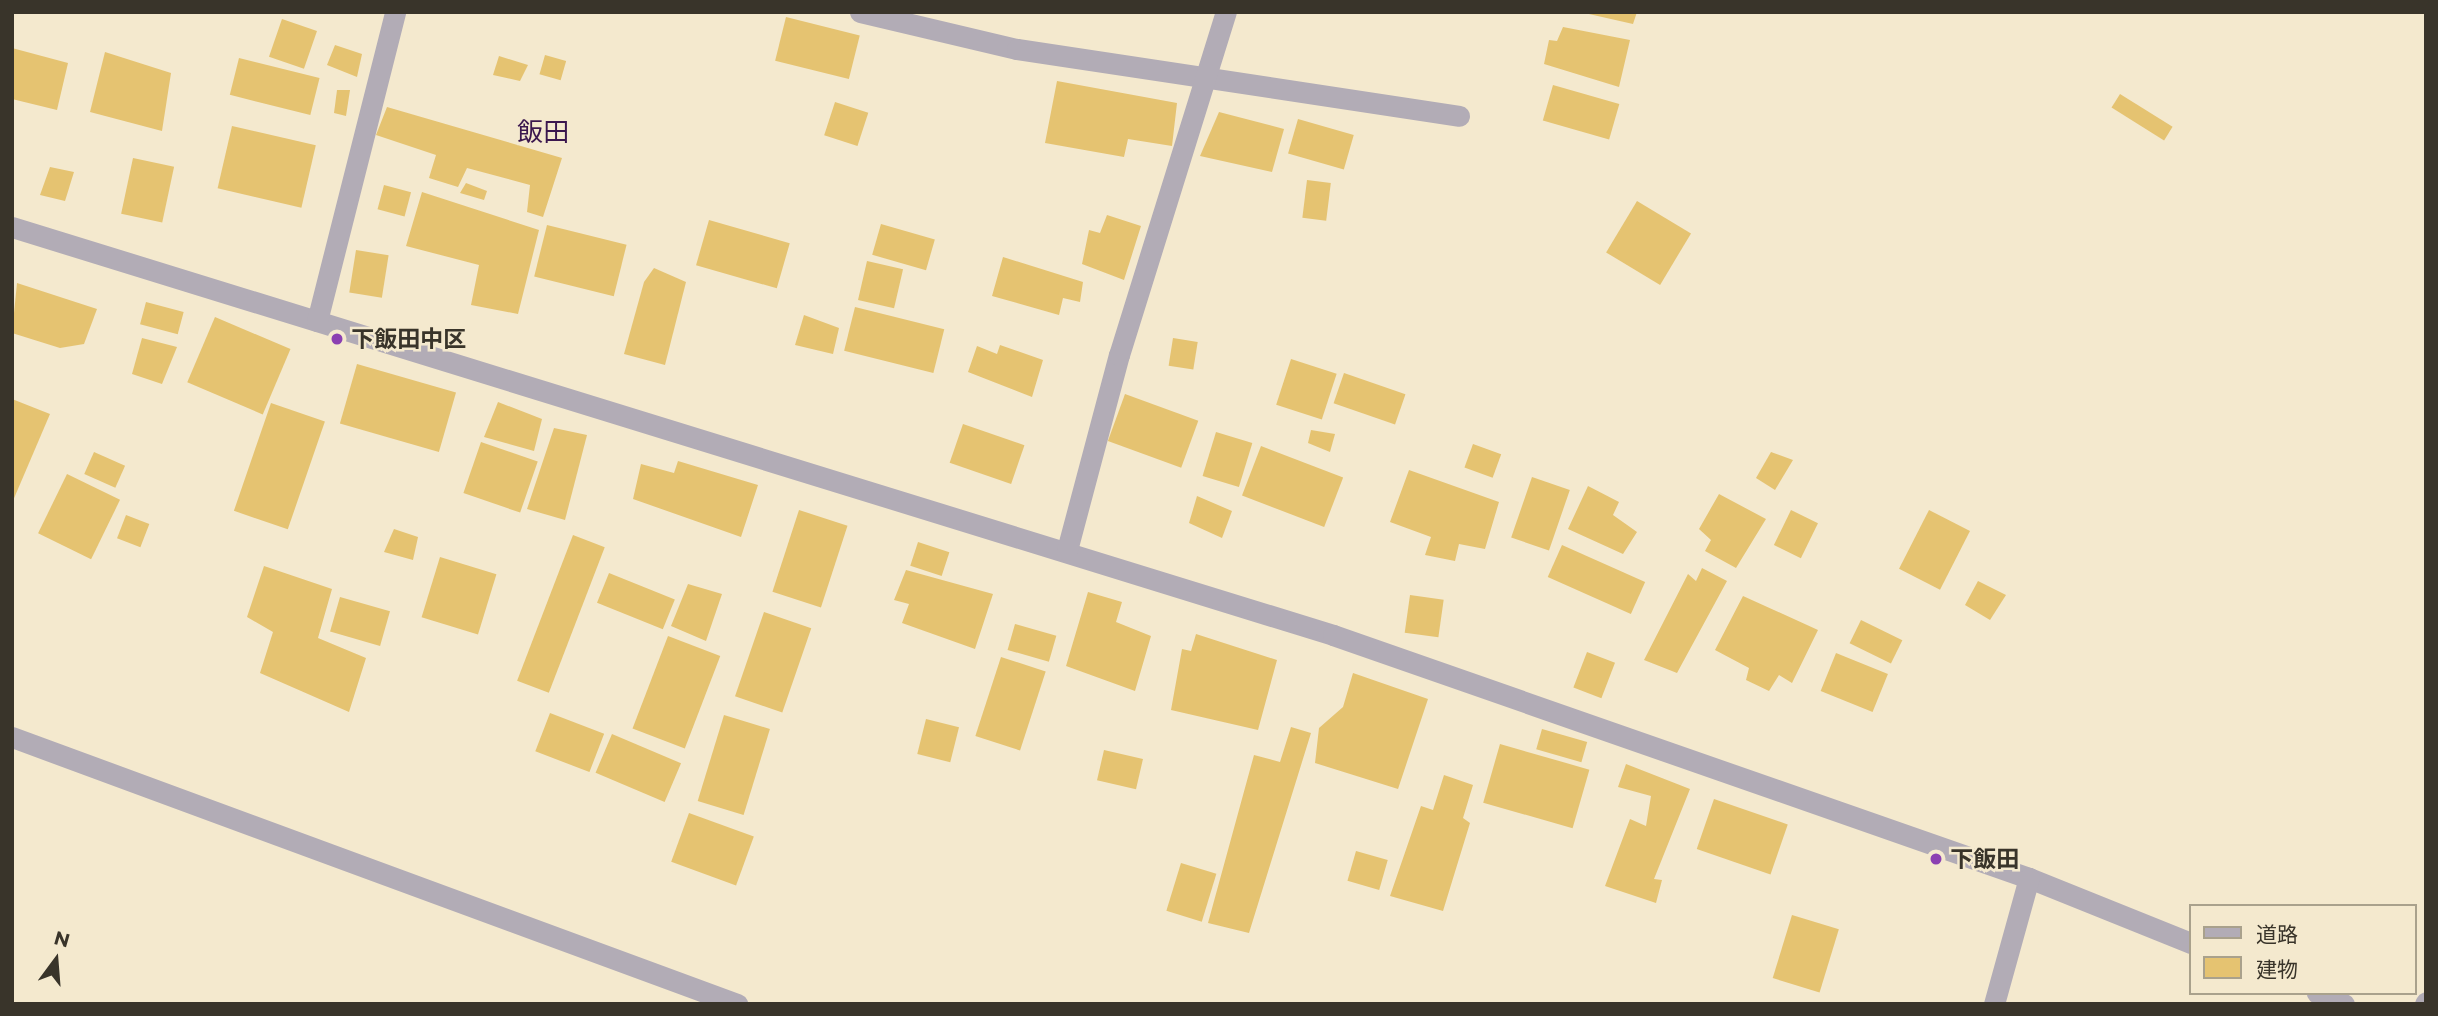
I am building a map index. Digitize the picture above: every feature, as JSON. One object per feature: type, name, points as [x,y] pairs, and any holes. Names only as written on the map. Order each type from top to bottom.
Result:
[{"type":"street","points":[[317,321],[395,12]]},
{"type":"street","points":[[860,12],[1017,49],[1459,116]]},
{"type":"street","points":[[1067,550],[1119,355],[1209,78],[1226,12]]},
{"type":"street","points":[[12,227],[1067,550],[1333,635],[2029,878],[2190,943]]},
{"type":"street","points":[[12,737],[737,1004]]},
{"type":"street","points":[[1994,1004],[2029,878]]},
{"type":"street","points":[[2322,995],[2344,1004]]},
{"type":"building","points":[[1580,12],[1637,12],[1633,24]]},
{"type":"building","points":[[786,17],[860,35],[849,79],[775,61]]},
{"type":"building","points":[[282,19],[317,31],[304,69],[269,57]]},
{"type":"building","points":[[1563,27],[1630,40],[1619,87],[1544,64],[1549,40],[1557,41]]},
{"type":"building","points":[[335,45],[362,54],[357,77],[327,65]]},
{"type":"building","points":[[12,48],[68,63],[57,110],[12,99]]},
{"type":"building","points":[[105,52],[171,73],[162,131],[90,112]]},
{"type":"building","points":[[545,55],[566,61],[561,80],[539,74]]},
{"type":"building","points":[[499,56],[528,65],[520,81],[493,75]]},
{"type":"building","points":[[239,58],[320,78],[310,115],[230,95]]},
{"type":"building","points":[[1057,81],[1177,103],[1172,146],[1128,139],[1124,157],[1045,143]]},
{"type":"building","points":[[1553,85],[1619,104],[1609,140],[1543,121]]},
{"type":"building","points":[[337,90],[350,90],[346,116],[334,113]]},
{"type":"building","points":[[2120,94],[2173,127],[2164,140],[2112,108]]},
{"type":"building","points":[[835,102],[868,113],[857,146],[824,135]]},
{"type":"building","points":[[387,107],[562,158],[543,217],[527,212],[530,185],[467,168],[458,187],[429,178],[436,155],[376,135]]},
{"type":"building","points":[[1219,112],[1284,129],[1272,172],[1200,156]]},
{"type":"building","points":[[1298,119],[1354,135],[1344,170],[1288,154]]},
{"type":"building","points":[[232,126],[316,145],[301,208],[218,188]]},
{"type":"building","points":[[133,158],[174,167],[162,222],[121,214]]},
{"type":"building","points":[[50,167],[74,172],[65,201],[40,195]]},
{"type":"building","points":[[1307,180],[1331,183],[1326,221],[1302,218]]},
{"type":"building","points":[[466,183],[487,191],[484,200],[460,193]]},
{"type":"building","points":[[384,185],[411,192],[405,216],[378,209]]},
{"type":"building","points":[[422,192],[539,230],[518,314],[471,305],[479,265],[406,246]]},
{"type":"building","points":[[1637,201],[1691,233],[1660,285],[1606,252]]},
{"type":"building","points":[[1107,215],[1141,226],[1124,280],[1082,264],[1089,230],[1100,233]]},
{"type":"building","points":[[709,220],[790,243],[777,288],[696,265]]},
{"type":"building","points":[[881,224],[935,239],[926,270],[872,255]]},
{"type":"building","points":[[547,225],[627,245],[614,296],[534,276]]},
{"type":"building","points":[[356,250],[389,255],[382,298],[349,292]]},
{"type":"building","points":[[1003,257],[1083,282],[1080,302],[1063,298],[1059,315],[992,296]]},
{"type":"building","points":[[867,261],[903,269],[894,308],[858,300]]},
{"type":"building","points":[[654,268],[686,282],[665,365],[624,354],[644,282]]},
{"type":"building","points":[[17,283],[97,309],[84,344],[60,348],[12,333]]},
{"type":"building","points":[[146,302],[184,312],[178,334],[140,324]]},
{"type":"building","points":[[855,307],[944,329],[933,373],[844,351]]},
{"type":"building","points":[[804,315],[839,328],[833,354],[795,345]]},
{"type":"building","points":[[215,317],[290,349],[263,414],[187,382]]},
{"type":"building","points":[[142,338],[177,347],[162,384],[132,374]]},
{"type":"building","points":[[1173,338],[1198,342],[1193,370],[1169,366]]},
{"type":"building","points":[[1000,345],[1043,360],[1032,397],[968,372],[977,346],[997,354]]},
{"type":"building","points":[[1291,359],[1337,374],[1322,419],[1276,405]]},
{"type":"building","points":[[357,364],[456,392],[439,452],[340,424]]},
{"type":"building","points":[[1344,373],[1405,394],[1395,424],[1334,403]]},
{"type":"building","points":[[1125,394],[1198,421],[1181,468],[1108,441]]},
{"type":"building","points":[[12,399],[50,414],[12,503]]},
{"type":"building","points":[[498,402],[542,419],[534,451],[484,437]]},
{"type":"building","points":[[271,403],[325,422],[288,529],[234,511]]},
{"type":"building","points":[[963,424],[1024,445],[1011,484],[950,463]]},
{"type":"building","points":[[554,428],[587,435],[565,520],[527,509]]},
{"type":"building","points":[[1311,430],[1335,434],[1330,452],[1308,443]]},
{"type":"building","points":[[1216,432],[1252,443],[1239,487],[1203,476]]},
{"type":"building","points":[[481,442],[538,462],[520,513],[463,493]]},
{"type":"building","points":[[1473,444],[1501,454],[1493,478],[1464,467]]},
{"type":"building","points":[[1261,446],[1343,478],[1324,527],[1242,495]]},
{"type":"building","points":[[94,452],[125,466],[115,488],[84,474]]},
{"type":"building","points":[[1771,452],[1793,460],[1775,490],[1756,478]]},
{"type":"building","points":[[678,461],[758,485],[741,537],[633,499],[641,464],[674,473]]},
{"type":"building","points":[[1409,470],[1499,502],[1485,549],[1459,544],[1455,561],[1425,555],[1431,537],[1390,522]]},
{"type":"building","points":[[67,474],[120,500],[91,559],[38,533]]},
{"type":"building","points":[[1532,477],[1570,490],[1549,551],[1511,538]]},
{"type":"building","points":[[1588,486],[1619,502],[1613,515],[1637,532],[1623,554],[1568,529]]},
{"type":"building","points":[[1719,494],[1766,519],[1736,568],[1705,551],[1711,540],[1699,529]]},
{"type":"building","points":[[1197,496],[1232,511],[1222,538],[1189,523]]},
{"type":"building","points":[[799,510],[848,526],[821,608],[772,592]]},
{"type":"building","points":[[1791,510],[1818,523],[1801,558],[1774,545]]},
{"type":"building","points":[[1929,510],[1970,531],[1940,590],[1899,569]]},
{"type":"building","points":[[126,515],[149,524],[140,547],[117,538]]},
{"type":"building","points":[[394,529],[418,537],[413,560],[384,552]]},
{"type":"building","points":[[573,535],[605,547],[549,693],[517,681]]},
{"type":"building","points":[[918,542],[949,552],[942,576],[910,566]]},
{"type":"building","points":[[1562,545],[1645,582],[1631,614],[1548,577]]},
{"type":"building","points":[[440,557],[496,574],[478,634],[422,617]]},
{"type":"building","points":[[264,566],[332,589],[318,638],[366,658],[349,712],[260,673],[273,632],[247,617]]},
{"type":"building","points":[[1702,568],[1727,581],[1677,673],[1644,660],[1688,574],[1696,581]]},
{"type":"building","points":[[906,570],[993,594],[975,649],[902,623],[909,604],[894,600]]},
{"type":"building","points":[[609,573],[675,600],[663,629],[597,603]]},
{"type":"building","points":[[1978,581],[2006,595],[1990,620],[1965,605]]},
{"type":"building","points":[[688,584],[722,594],[706,641],[671,626]]},
{"type":"building","points":[[1088,592],[1122,602],[1116,622],[1151,636],[1135,691],[1066,666]]},
{"type":"building","points":[[1410,595],[1444,600],[1438,637],[1405,633]]},
{"type":"building","points":[[1743,596],[1818,630],[1792,683],[1779,675],[1769,691],[1746,680],[1749,668],[1715,650]]},
{"type":"building","points":[[340,597],[390,611],[380,646],[330,632]]},
{"type":"building","points":[[764,612],[811,628],[782,712],[735,696]]},
{"type":"building","points":[[1861,620],[1902,640],[1891,664],[1850,643]]},
{"type":"building","points":[[1015,624],[1056,636],[1049,662],[1008,650]]},
{"type":"building","points":[[1196,634],[1277,660],[1258,730],[1171,710],[1182,649],[1191,651]]},
{"type":"building","points":[[668,636],[720,656],[685,748],[633,728]]},
{"type":"building","points":[[1587,652],[1615,663],[1601,698],[1573,687]]},
{"type":"building","points":[[1836,653],[1888,674],[1873,712],[1821,691]]},
{"type":"building","points":[[1001,657],[1046,672],[1020,750],[975,736]]},
{"type":"building","points":[[1353,673],[1428,699],[1398,789],[1315,763],[1319,728],[1343,707]]},
{"type":"building","points":[[550,713],[604,734],[589,772],[535,751]]},
{"type":"building","points":[[724,715],[770,729],[744,815],[698,801]]},
{"type":"building","points":[[926,719],[959,727],[950,762],[917,754]]},
{"type":"building","points":[[1291,727],[1311,733],[1249,933],[1208,923],[1254,755],[1280,762]]},
{"type":"building","points":[[1542,729],[1587,742],[1581,762],[1536,749]]},
{"type":"building","points":[[612,734],[681,763],[665,802],[596,773]]},
{"type":"building","points":[[1500,744],[1589,770],[1573,828],[1483,803]]},
{"type":"building","points":[[1104,750],[1143,759],[1136,789],[1097,780]]},
{"type":"building","points":[[1626,764],[1690,789],[1654,879],[1662,880],[1656,903],[1605,886],[1630,819],[1646,826],[1651,796],[1618,787]]},
{"type":"building","points":[[1444,775],[1473,785],[1463,818],[1470,823],[1443,911],[1390,896],[1421,806],[1433,810]]},
{"type":"building","points":[[1714,799],[1788,824],[1770,875],[1697,849]]},
{"type":"building","points":[[689,813],[754,837],[736,885],[671,862]]},
{"type":"building","points":[[1356,851],[1388,860],[1379,890],[1347,881]]},
{"type":"building","points":[[1181,863],[1216,874],[1202,922],[1166,911]]},
{"type":"building","points":[[1792,915],[1839,929],[1820,992],[1773,978]]},
{"type":"place","name":"下飯田中区","points":[[337,339]]},
{"type":"place","name":"下飯田","points":[[1936,859]]},
{"type":"district","name":"飯田","points":[[543,133]]}]
